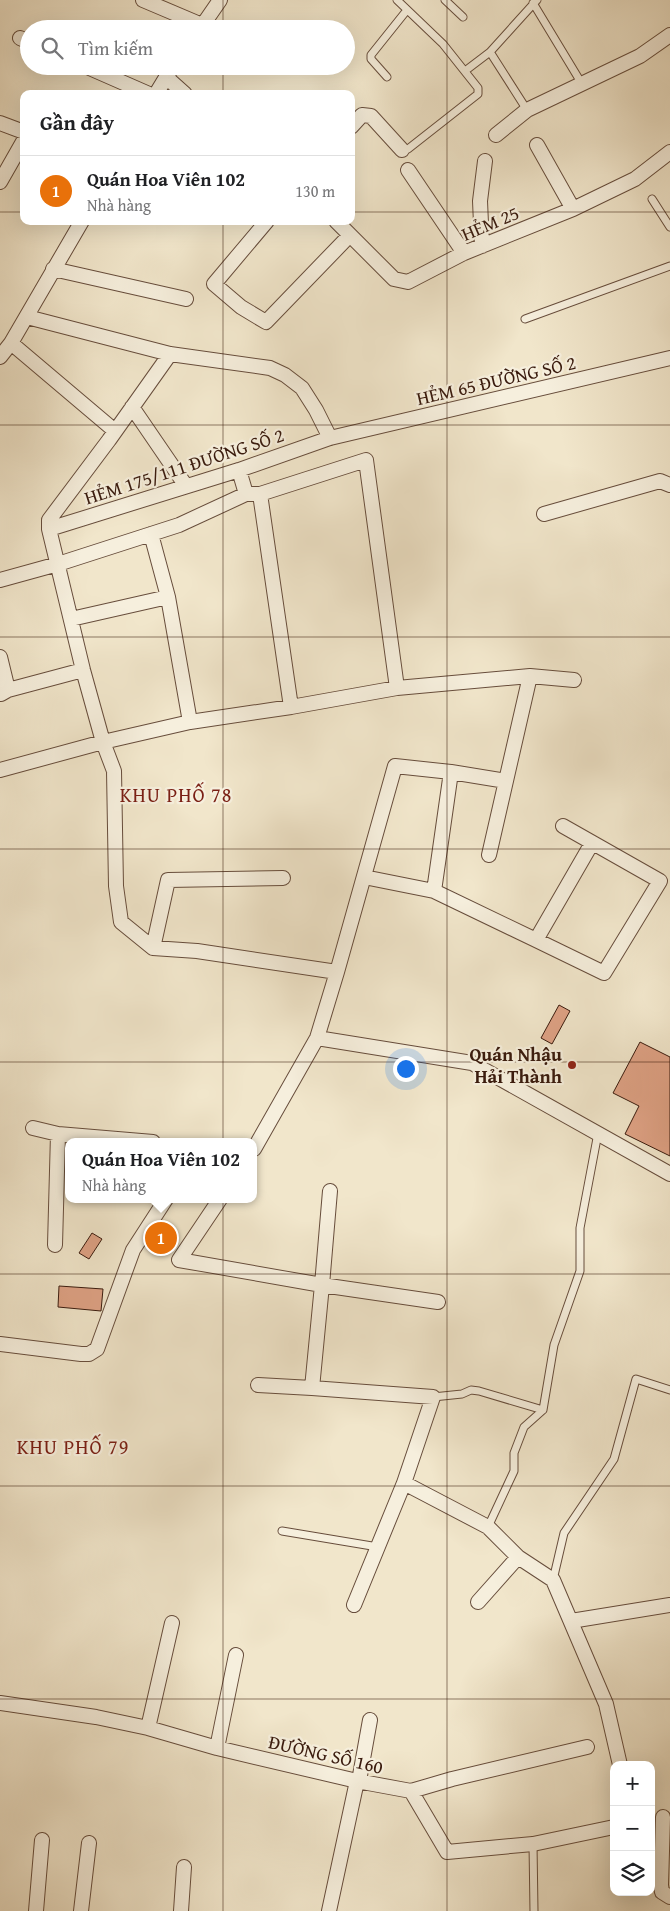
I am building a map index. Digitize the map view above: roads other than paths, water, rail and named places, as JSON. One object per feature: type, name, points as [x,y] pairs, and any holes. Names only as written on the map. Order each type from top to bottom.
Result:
[{"type":"street","points":[[143,0],[186,20]]},
{"type":"street","points":[[206,20],[220,0]]},
{"type":"street","points":[[496,135],[527,110],[640,56],[670,35]]},
{"type":"street","points":[[106,75],[140,90]]},
{"type":"street","points":[[159,90],[168,75]]},
{"type":"street","points":[[172,75],[182,90]]},
{"type":"street","points":[[355,123],[362,115],[371,116],[402,150]]},
{"type":"street","points":[[0,123],[20,130]]},
{"type":"street","points":[[538,145],[573,208]]},
{"type":"street","points":[[0,182],[20,147]]},
{"type":"street","name":"HẺM 25","points":[[340,225],[394,279],[408,282],[464,253],[573,208],[635,179],[670,152]]},
{"type":"street","points":[[482,246],[480,201],[485,161]]},
{"type":"street","points":[[408,170],[464,253]]},
{"type":"street","points":[[0,357],[11,343],[80,225]]},
{"type":"street","points":[[265,225],[214,284],[241,307],[266,322],[350,235]]},
{"type":"street","points":[[53,269],[186,299]]},
{"type":"street","points":[[26,317],[170,354],[270,368],[285,375],[302,388],[330,438]]},
{"type":"street","points":[[11,343],[115,431]]},
{"type":"street","points":[[170,354],[50,520],[49,531],[83,670],[103,742],[114,772],[116,886],[121,922],[153,948],[197,951],[337,972]]},
{"type":"street","name":"HẺM 65 ĐƯỜNG SỐ 2","points":[[330,438],[670,358]]},
{"type":"street","points":[[132,407],[186,486]]},
{"type":"street","name":"HẺM 175/111 ĐƯỜNG SỐ 2","points":[[49,531],[239,470],[330,438]]},
{"type":"street","points":[[0,580],[58,564],[180,525],[246,494],[260,494],[366,460],[397,688]]},
{"type":"street","points":[[239,470],[246,494]]},
{"type":"street","points":[[544,514],[660,481],[670,485]]},
{"type":"street","points":[[260,494],[291,707]]},
{"type":"street","points":[[151,534],[168,597],[190,722]]},
{"type":"street","points":[[71,619],[168,597]]},
{"type":"street","points":[[0,657],[4,692],[83,670]]},
{"type":"street","points":[[489,855],[530,676]]},
{"type":"street","points":[[0,770],[103,742],[190,722],[291,707],[397,688],[530,676],[574,680]]},
{"type":"street","points":[[257,1143],[317,1038],[394,766],[451,772],[506,782]]},
{"type":"street","points":[[434,891],[451,772]]},
{"type":"street","points":[[364,877],[434,891],[604,973],[660,881],[563,826]]},
{"type":"street","points":[[536,940],[592,844]]},
{"type":"street","points":[[153,948],[168,880],[283,878]]},
{"type":"street","points":[[317,1038],[472,1063],[670,1174]]},
{"type":"street","points":[[33,1128],[58,1134],[106,1138]]},
{"type":"street","points":[[55,1245],[58,1134]]},
{"type":"street","points":[[312,1388],[330,1191]]},
{"type":"street","points":[[0,1344],[80,1354],[88,1354],[97,1349],[133,1250],[163,1203]]},
{"type":"street","points":[[217,1203],[179,1260],[322,1285],[438,1302]]},
{"type":"street","points":[[258,1385],[433,1397],[404,1483],[354,1606]]},
{"type":"street","points":[[404,1483],[488,1527],[518,1557],[553,1580],[606,1704],[619,1761]]},
{"type":"street","points":[[478,1602],[518,1557]]},
{"type":"street","points":[[571,1621],[670,1605]]},
{"type":"street","points":[[148,1728],[172,1623]]},
{"type":"street","points":[[218,1748],[236,1655]]},
{"type":"street","name":"ĐƯỜNG SỐ 160","points":[[0,1703],[96,1717],[148,1728],[218,1748],[358,1781],[411,1791]]},
{"type":"street","points":[[329,1911],[370,1720]]},
{"type":"street","points":[[587,1747],[452,1779],[411,1791],[447,1852],[533,1844],[610,1828]]},
{"type":"street","points":[[661,1818],[661,1885],[662,1892],[670,1897]]},
{"type":"street","points":[[36,1911],[42,1840]]},
{"type":"street","points":[[81,1911],[89,1842]]},
{"type":"street","points":[[181,1911],[184,1867]]},
{"type":"lane","points":[[397,0],[443,44],[478,88],[478,94],[408,149],[402,150]]},
{"type":"lane","points":[[445,0],[463,17]]},
{"type":"lane","points":[[466,72],[490,52],[535,2],[582,84]]},
{"type":"lane","points":[[387,77],[371,59],[371,55],[407,10]]},
{"type":"lane","points":[[490,52],[527,110]]},
{"type":"lane","points":[[652,200],[670,227]]},
{"type":"lane","points":[[525,319],[670,266]]},
{"type":"lane","points":[[488,1527],[514,1471],[514,1453],[524,1427],[543,1410],[554,1345],[580,1271],[580,1228],[598,1132]]},
{"type":"lane","points":[[553,1580],[564,1533],[614,1459],[636,1379],[670,1390]]},
{"type":"lane","points":[[433,1397],[462,1394],[471,1390],[543,1410]]},
{"type":"lane","points":[[282,1531],[378,1547]]},
{"type":"lane","points":[[533,1844],[534,1911]]},
{"type":"place","name":"Quán Nhậu Hải Thành","points":[[572,1065]]},
{"type":"place","name":"Quán Hoa Viên 102","points":[[161,1238]]},
{"type":"district","name":"KHU PHỐ 78","points":[[176,795]]},
{"type":"district","name":"KHU PHỐ 79","points":[[73,1447]]}]
